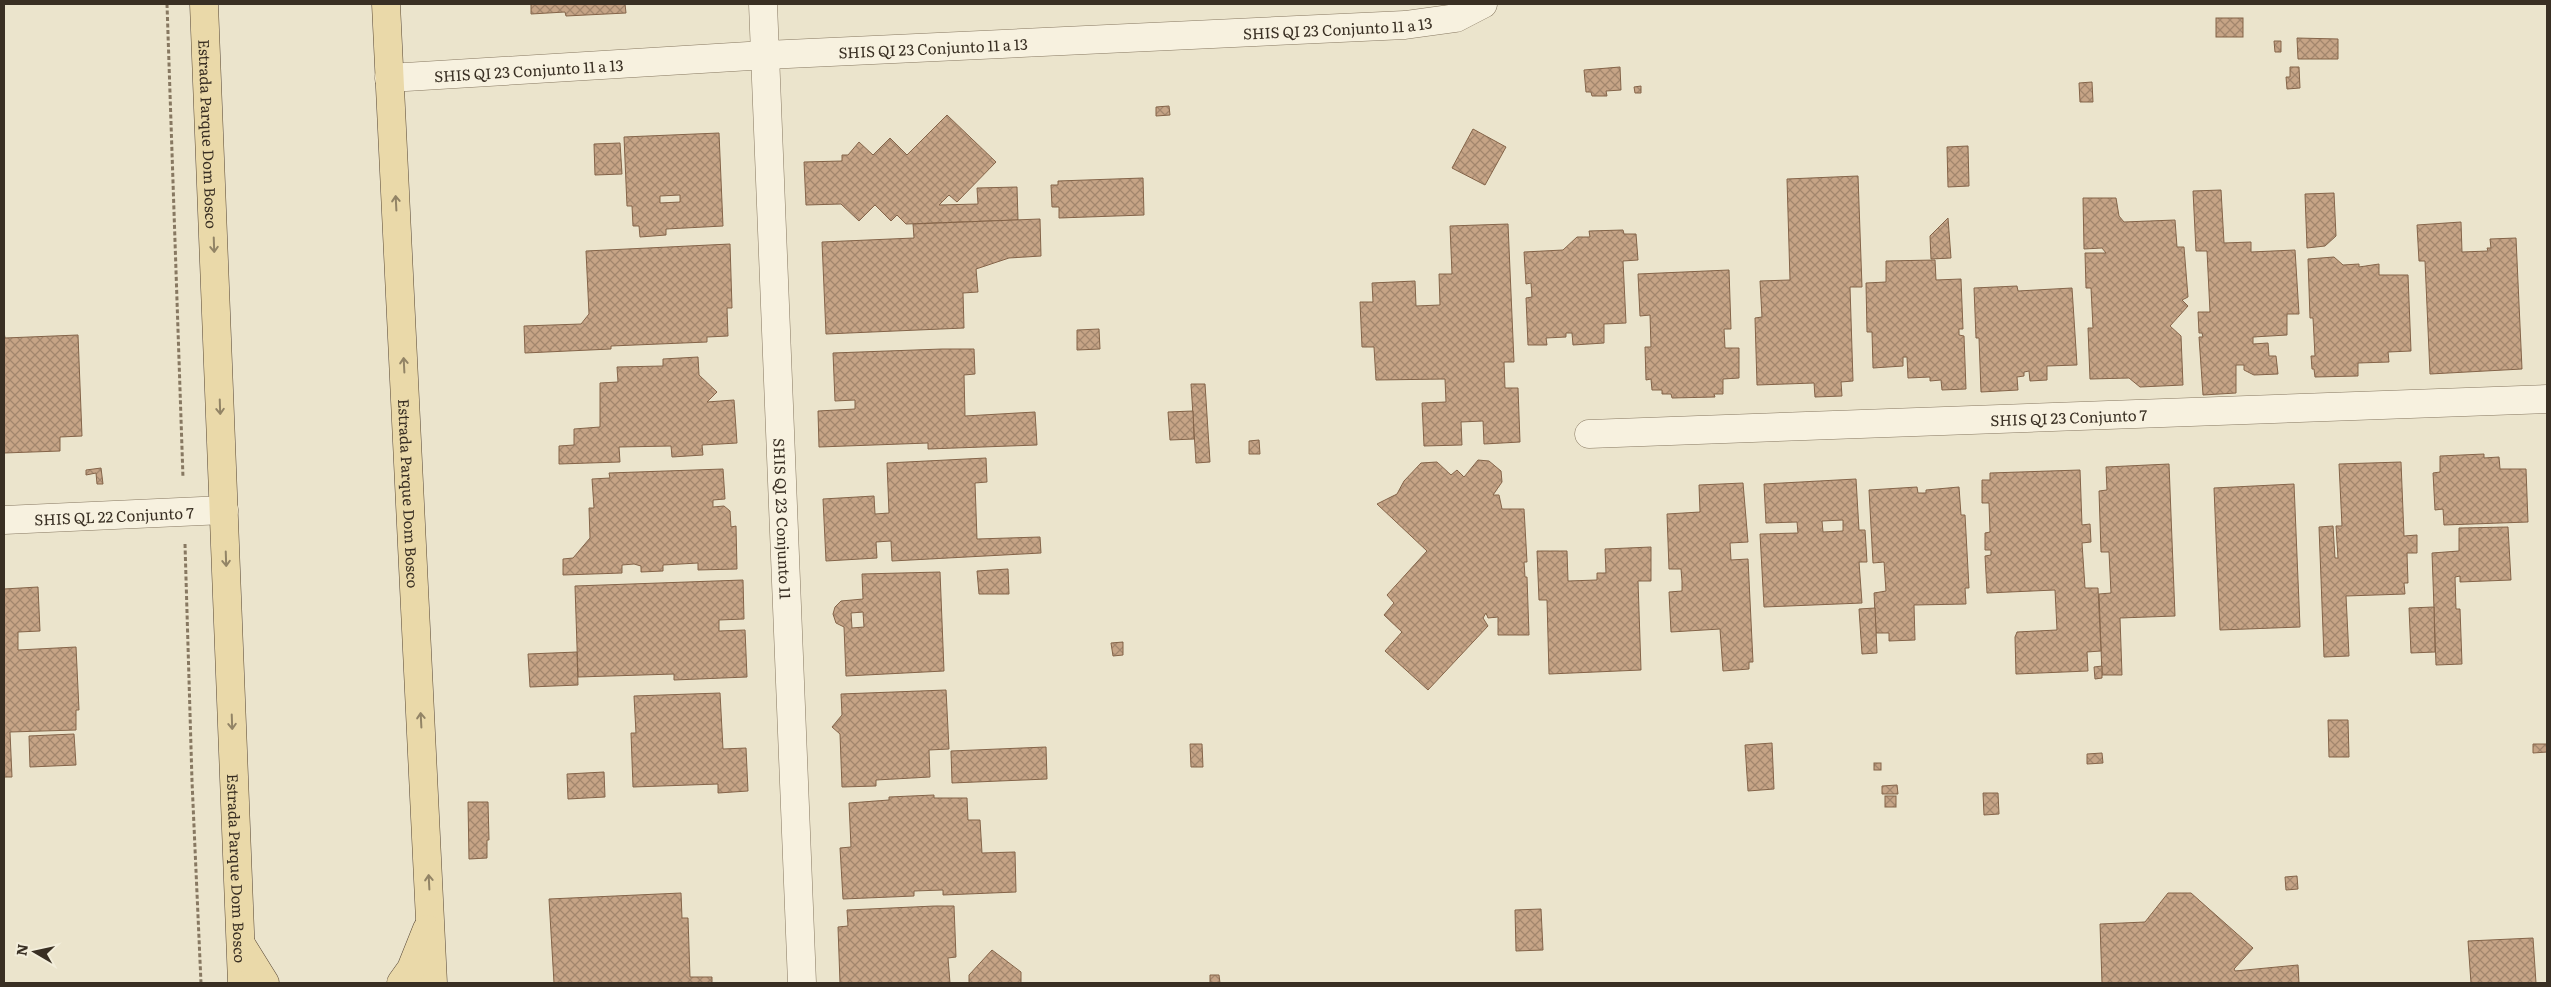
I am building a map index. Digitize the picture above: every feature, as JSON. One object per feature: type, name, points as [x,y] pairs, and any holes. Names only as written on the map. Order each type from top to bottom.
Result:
[{"type":"main road","name":"Estrada Parque Dom Bosco","points":[[204,4],[242,983]]},
{"type":"main road","name":"Estrada Parque Dom Bosco","points":[[386,4],[433,983]]},
{"type":"main road","points":[[401,983],[411,969],[431,919]]},
{"type":"main road","points":[[240,943],[265,983]]},
{"type":"street","name":"SHIS QI 23 Conjunto 11","points":[[763,4],[802,983]]},
{"type":"street","name":"SHIS QI 23 Conjunto 11 a 13","points":[[389,78],[766,55],[1405,26],[1456,18],[1479,7]]},
{"type":"street","name":"SHIS QI 23 Conjunto 7","points":[[1589,434],[2547,399]]},
{"type":"street","name":"SHIS QL 22 Conjunto 7","points":[[4,520],[224,510]]},
{"type":"building","points":[[531,4],[625,4],[626,13],[566,16],[565,12],[531,14]]},
{"type":"building","points":[[2216,18],[2243,18],[2243,37],[2216,37]]},
{"type":"building","points":[[2297,38],[2338,39],[2338,59],[2298,59]]},
{"type":"building","points":[[2274,41],[2281,41],[2281,52],[2275,52]]},
{"type":"building","points":[[1620,67],[1621,90],[1606,91],[1607,96],[1592,96],[1591,92],[1586,92],[1584,70]]},
{"type":"building","points":[[2290,67],[2299,67],[2300,88],[2287,89],[2286,77],[2290,77]]},
{"type":"building","points":[[2092,82],[2093,102],[2080,102],[2079,83]]},
{"type":"building","points":[[1641,86],[1641,93],[1635,93],[1634,87]]},
{"type":"building","points":[[1169,106],[1170,115],[1156,116],[1156,107]]},
{"type":"building","points":[[947,115],[996,162],[957,202],[949,195],[939,205],[978,204],[977,188],[1017,187],[1018,220],[906,224],[897,215],[891,221],[875,205],[859,221],[841,204],[806,205],[804,162],[842,161],[842,155],[848,155],[859,142],[873,155],[890,138],[907,155]]},
{"type":"building","points":[[1473,129],[1506,147],[1485,185],[1452,168]]},
{"type":"building","points":[[719,133],[723,226],[666,229],[666,235],[640,237],[639,226],[633,226],[632,206],[627,206],[624,137]],"holes":[[[680,195],[680,202],[660,203],[660,196]]]},
{"type":"building","points":[[620,143],[622,174],[595,175],[594,144]]},
{"type":"building","points":[[1968,146],[1969,186],[1948,187],[1947,147]]},
{"type":"building","points":[[1858,176],[1862,287],[1850,287],[1853,381],[1841,382],[1842,396],[1815,397],[1814,383],[1757,385],[1755,318],[1762,317],[1760,281],[1790,280],[1787,179]]},
{"type":"building","points":[[1143,178],[1144,215],[1059,218],[1059,207],[1052,207],[1051,185],[1058,185],[1058,181]]},
{"type":"building","points":[[2221,190],[2224,243],[2251,242],[2251,252],[2295,250],[2299,314],[2287,314],[2287,335],[2253,337],[2253,344],[2268,343],[2269,356],[2276,356],[2278,374],[2254,375],[2244,370],[2244,365],[2236,365],[2236,393],[2203,395],[2199,337],[2203,337],[2202,333],[2199,333],[2198,312],[2210,312],[2207,251],[2196,251],[2193,191]]},
{"type":"building","points":[[2334,193],[2336,236],[2325,246],[2307,248],[2305,194]]},
{"type":"building","points":[[2083,198],[2116,198],[2119,216],[2124,222],[2175,220],[2177,247],[2184,247],[2188,297],[2182,300],[2188,306],[2170,326],[2181,336],[2183,385],[2140,387],[2129,378],[2090,379],[2088,328],[2093,328],[2091,288],[2086,288],[2085,253],[2106,253],[2102,248],[2084,249]]},
{"type":"building","points":[[1948,218],[1951,258],[1931,259],[1930,236]]},
{"type":"building","points":[[1040,219],[1041,256],[1009,258],[976,269],[978,292],[963,293],[964,328],[826,334],[822,242],[914,238],[913,224]]},
{"type":"building","points":[[2461,222],[2462,252],[2488,251],[2487,248],[2491,248],[2490,239],[2516,238],[2522,369],[2430,374],[2425,261],[2419,261],[2417,225]]},
{"type":"building","points":[[1508,224],[1514,362],[1504,362],[1505,388],[1518,388],[1520,442],[1484,444],[1483,421],[1461,422],[1462,445],[1424,446],[1422,403],[1446,402],[1445,379],[1376,380],[1374,347],[1362,347],[1360,302],[1373,302],[1372,283],[1415,281],[1416,306],[1440,305],[1439,274],[1452,274],[1450,226]]},
{"type":"building","points":[[1623,230],[1624,234],[1636,234],[1638,260],[1623,261],[1626,323],[1604,324],[1604,343],[1573,345],[1572,333],[1566,333],[1566,337],[1546,338],[1547,345],[1528,345],[1526,298],[1532,297],[1531,283],[1526,284],[1524,252],[1563,250],[1577,237],[1590,237],[1589,231]]},
{"type":"building","points":[[730,244],[732,308],[727,308],[728,336],[707,337],[707,342],[611,346],[611,349],[525,353],[524,326],[581,324],[589,314],[586,251]]},
{"type":"building","points":[[2334,257],[2343,265],[2359,264],[2359,267],[2379,264],[2379,275],[2408,275],[2411,351],[2388,352],[2389,362],[2358,363],[2358,376],[2315,377],[2311,356],[2315,356],[2313,318],[2310,318],[2308,259]]},
{"type":"building","points":[[1935,260],[1936,280],[1961,279],[1963,329],[1959,329],[1959,335],[1964,336],[1966,389],[1942,390],[1941,380],[1930,381],[1930,377],[1908,378],[1907,357],[1903,357],[1903,366],[1873,368],[1872,332],[1867,332],[1866,283],[1886,282],[1886,261]]},
{"type":"building","points":[[1729,270],[1731,329],[1724,329],[1725,348],[1739,348],[1739,378],[1723,379],[1723,394],[1714,394],[1715,397],[1672,398],[1671,394],[1662,394],[1662,390],[1652,390],[1651,379],[1646,380],[1645,347],[1651,347],[1650,315],[1640,316],[1638,274]]},
{"type":"building","points":[[2017,286],[2018,291],[2072,288],[2077,365],[2047,366],[2047,380],[2030,381],[2029,371],[2024,372],[2024,376],[2017,377],[2018,390],[1981,392],[1979,338],[1976,338],[1974,288]]},
{"type":"building","points":[[1099,329],[1100,349],[1077,350],[1077,330]]},
{"type":"building","points":[[4,332],[5,338],[78,335],[82,436],[60,437],[60,451],[4,453]]},
{"type":"building","points":[[974,349],[975,374],[964,375],[965,416],[1035,412],[1037,445],[928,449],[928,443],[819,447],[818,411],[855,409],[855,400],[835,401],[833,353]]},
{"type":"building","points":[[698,357],[699,375],[717,392],[707,402],[734,400],[737,443],[702,445],[703,455],[672,457],[671,446],[619,447],[620,462],[559,464],[559,446],[574,445],[574,429],[600,427],[600,383],[618,382],[617,367],[663,366],[663,359]]},
{"type":"building","points":[[1191,384],[1205,384],[1210,462],[1196,463]]},
{"type":"building","points":[[1193,411],[1194,439],[1170,440],[1168,412]]},
{"type":"building","points":[[1259,440],[1260,454],[1249,454],[1249,441]]},
{"type":"building","points":[[2484,454],[2484,458],[2499,457],[2500,469],[2526,469],[2528,522],[2444,525],[2443,509],[2435,510],[2433,473],[2440,472],[2440,456]]},
{"type":"building","points":[[986,458],[987,482],[975,483],[977,539],[1040,537],[1041,553],[892,561],[891,541],[876,542],[877,558],[826,561],[823,499],[874,496],[875,514],[889,513],[887,463]]},
{"type":"building","points":[[1478,460],[1489,461],[1501,471],[1502,482],[1493,495],[1499,495],[1502,509],[1524,509],[1527,562],[1524,562],[1525,577],[1527,577],[1529,635],[1498,635],[1498,617],[1488,618],[1486,613],[1483,618],[1488,626],[1428,690],[1385,651],[1402,632],[1384,615],[1394,603],[1387,595],[1427,551],[1377,504],[1397,494],[1404,481],[1421,463],[1437,462],[1451,475],[1457,470],[1464,477]]},
{"type":"building","points":[[2401,462],[2404,536],[2417,535],[2417,553],[2407,553],[2408,583],[2404,583],[2405,594],[2346,596],[2349,656],[2324,657],[2319,527],[2333,526],[2335,558],[2338,558],[2336,526],[2342,526],[2339,464]]},
{"type":"building","points":[[2169,464],[2175,616],[2120,618],[2122,675],[2102,675],[2099,594],[2111,593],[2109,552],[2101,552],[2099,491],[2107,490],[2106,467]]},
{"type":"building","points":[[101,468],[103,484],[97,484],[96,473],[86,475],[86,470]]},
{"type":"building","points":[[723,469],[725,499],[713,500],[713,507],[724,506],[730,511],[731,527],[736,526],[737,569],[698,570],[698,563],[663,565],[663,571],[641,572],[641,566],[634,564],[622,565],[622,573],[563,575],[563,559],[573,558],[590,538],[589,508],[594,508],[592,479],[610,478],[609,473]]},
{"type":"building","points":[[2080,470],[2082,525],[2090,524],[2091,542],[2082,543],[2085,588],[2098,588],[2101,651],[2087,652],[2088,671],[2016,674],[2015,637],[2017,632],[2057,630],[2055,590],[1987,593],[1985,556],[1991,555],[1991,550],[1985,550],[1985,533],[1990,532],[1989,503],[1982,503],[1982,480],[1990,480],[1990,473]]},
{"type":"building","points":[[1856,479],[1859,530],[1865,530],[1867,562],[1859,562],[1862,603],[1764,607],[1760,534],[1798,533],[1797,522],[1766,523],[1764,484]],"holes":[[[1843,520],[1843,531],[1823,532],[1822,521]]]},
{"type":"building","points":[[1743,483],[1748,542],[1730,543],[1731,560],[1748,559],[1753,662],[1749,662],[1749,669],[1723,671],[1720,629],[1671,632],[1669,592],[1682,591],[1682,581],[1681,569],[1669,569],[1667,514],[1700,512],[1699,485]]},
{"type":"building","points":[[2294,484],[2300,627],[2220,630],[2214,488]]},
{"type":"building","points":[[1917,487],[1918,493],[1926,493],[1926,490],[1959,487],[1961,515],[1965,515],[1969,588],[1965,588],[1966,604],[1914,605],[1915,640],[1889,641],[1889,633],[1876,633],[1874,593],[1886,591],[1884,562],[1873,563],[1869,490]]},
{"type":"building","points":[[2508,527],[2511,580],[2460,582],[2460,576],[2455,577],[2456,609],[2460,609],[2462,664],[2436,665],[2432,553],[2459,551],[2459,528]]},
{"type":"building","points":[[1651,547],[1651,581],[1638,581],[1641,670],[1549,674],[1547,600],[1539,600],[1537,551],[1567,551],[1568,581],[1597,580],[1597,573],[1606,573],[1605,549]]},
{"type":"building","points":[[1008,569],[1009,594],[979,594],[977,571]]},
{"type":"building","points":[[940,572],[944,671],[846,676],[844,627],[836,623],[833,614],[835,607],[841,601],[863,599],[862,574]],"holes":[[[863,612],[864,627],[852,628],[851,613]]]},
{"type":"building","points":[[743,580],[744,619],[719,620],[719,631],[745,630],[747,677],[674,680],[674,674],[578,677],[575,586]]},
{"type":"building","points":[[38,587],[40,631],[18,632],[18,650],[76,647],[79,710],[76,710],[76,730],[10,732],[12,777],[4,777],[4,589]]},
{"type":"building","points":[[2434,607],[2435,652],[2411,653],[2409,608]]},
{"type":"building","points":[[1875,608],[1877,653],[1862,654],[1859,609]]},
{"type":"building","points":[[1123,642],[1123,655],[1113,656],[1111,643]]},
{"type":"building","points":[[577,652],[578,685],[530,687],[528,654]]},
{"type":"building","points":[[2102,666],[2102,678],[2095,679],[2094,667]]},
{"type":"building","points":[[946,690],[949,749],[929,750],[930,777],[876,780],[876,786],[842,787],[840,734],[832,727],[842,715],[841,694]]},
{"type":"building","points":[[720,693],[723,749],[746,748],[748,791],[718,793],[718,784],[633,787],[631,733],[636,733],[634,696]]},
{"type":"building","points":[[2328,720],[2348,720],[2349,757],[2329,757]]},
{"type":"building","points":[[74,734],[76,765],[30,767],[29,736]]},
{"type":"building","points":[[1772,743],[1774,789],[1748,791],[1745,745]]},
{"type":"building","points":[[1190,744],[1202,744],[1203,767],[1191,767]]},
{"type":"building","points":[[2533,744],[2547,744],[2547,752],[2533,753]]},
{"type":"building","points":[[1046,747],[1047,779],[952,783],[951,751]]},
{"type":"building","points":[[2102,753],[2103,763],[2087,764],[2087,754]]},
{"type":"building","points":[[1874,763],[1881,763],[1881,770],[1874,770]]},
{"type":"building","points":[[604,772],[605,797],[568,799],[567,774]]},
{"type":"building","points":[[1897,785],[1898,794],[1882,794],[1882,786]]},
{"type":"building","points":[[1983,793],[1998,793],[1999,814],[1984,815]]},
{"type":"building","points":[[934,795],[934,798],[967,798],[968,820],[980,820],[982,853],[1015,852],[1016,892],[943,895],[943,890],[914,891],[914,896],[843,899],[840,848],[851,847],[849,803],[889,800],[889,797]]},
{"type":"building","points":[[1885,796],[1896,796],[1896,807],[1885,807]]},
{"type":"building","points":[[468,802],[488,802],[489,840],[487,840],[487,858],[469,859]]},
{"type":"building","points":[[2297,876],[2298,889],[2286,890],[2285,877]]},
{"type":"building","points":[[681,893],[682,918],[688,918],[690,977],[712,977],[712,983],[554,983],[549,899]]},
{"type":"building","points":[[2168,893],[2191,893],[2253,948],[2234,969],[2235,971],[2298,965],[2299,983],[2102,983],[2100,924],[2145,922]]},
{"type":"building","points":[[954,906],[956,957],[948,958],[950,983],[840,983],[838,927],[848,926],[847,910]]},
{"type":"building","points":[[1541,909],[1543,950],[1516,951],[1515,910]]},
{"type":"building","points":[[2533,938],[2536,983],[2471,983],[2468,941]]},
{"type":"building","points":[[992,950],[1021,972],[1021,983],[969,983],[969,975]]},
{"type":"building","points":[[1210,975],[1219,975],[1220,983],[1210,983]]}]
